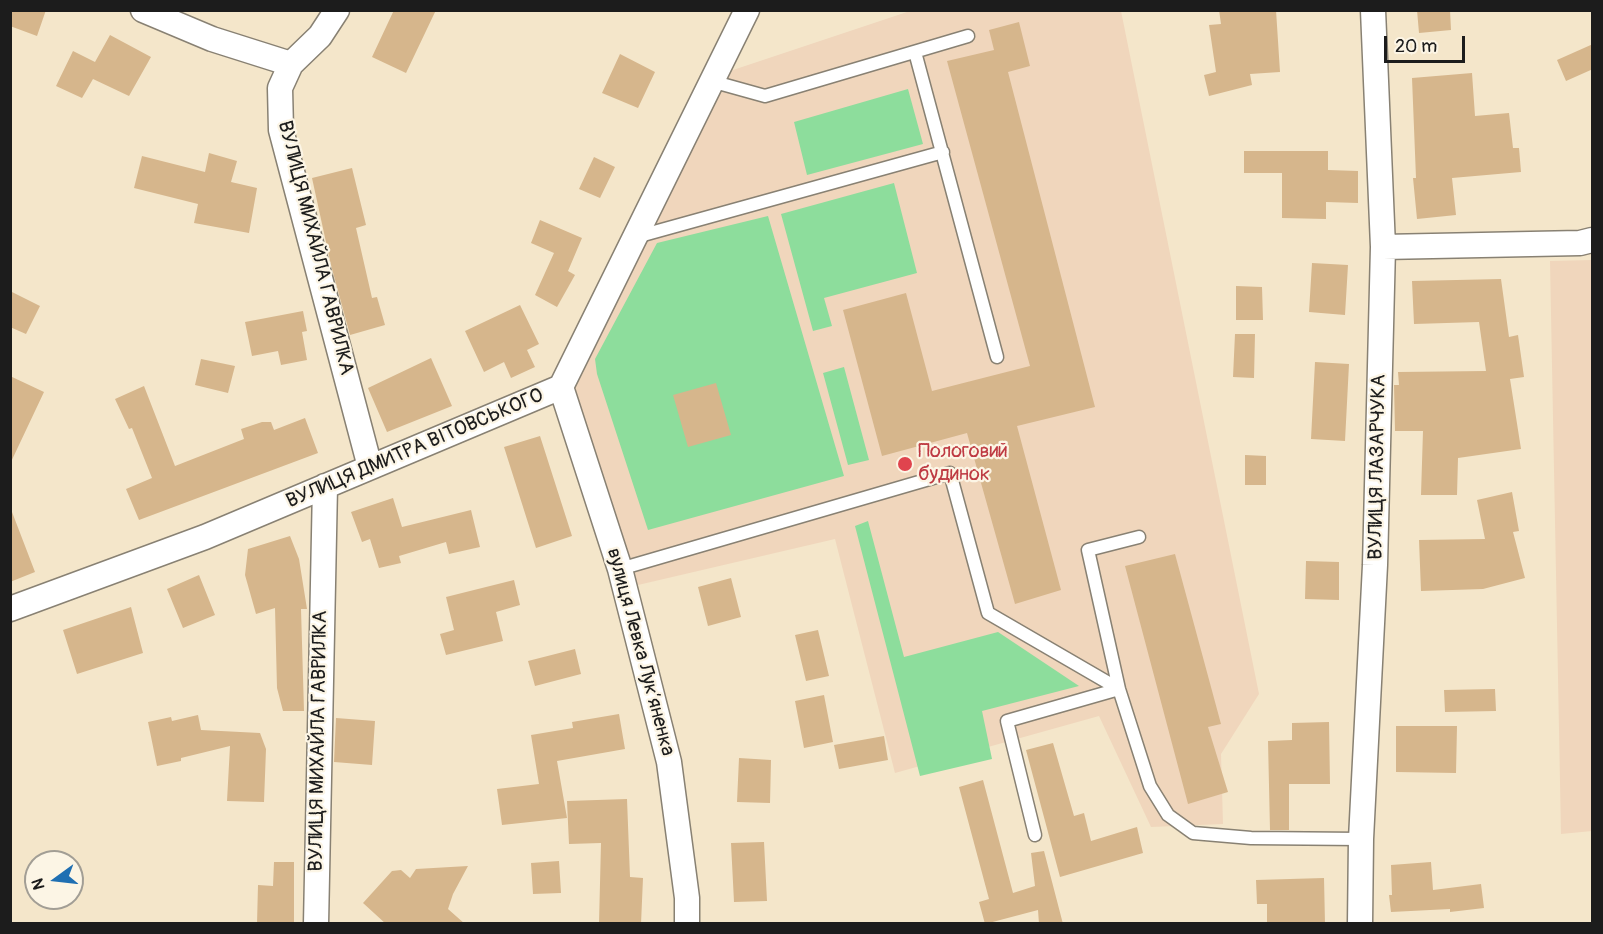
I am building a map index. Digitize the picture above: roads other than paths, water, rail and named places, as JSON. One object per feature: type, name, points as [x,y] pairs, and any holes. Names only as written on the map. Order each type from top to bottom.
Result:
[{"type":"street","points":[[143,10],[212,39],[291,64]]},
{"type":"street","name":"ВУЛИЦЯ МИХАЙЛА ГАВРИЛКА","points":[[337,10],[320,36],[291,64],[280,88],[281,130],[370,466]]},
{"type":"street","name":"ВУЛИЦЯ ДМИТРА ВІТОВСЬКОГО","points":[[10,609],[205,537],[561,387],[747,10]]},
{"type":"street","name":"ВУЛИЦЯ ЛАЗАРЧУКА","points":[[1360,924],[1361,839],[1375,565],[1383,247],[1373,10]]},
{"type":"street","points":[[1383,247],[1580,243],[1593,240]]},
{"type":"street","name":"вулиця Левка Лукʼяненка","points":[[561,387],[620,568],[669,762],[687,898],[687,924]]},
{"type":"street","name":"ВУЛИЦЯ МИХАЙЛА ГАВРИЛКА","points":[[316,924],[325,486]]},
{"type":"lane","points":[[711,81],[765,96],[968,36]]},
{"type":"lane","points":[[915,52],[997,357]]},
{"type":"lane","points":[[635,238],[943,152]]},
{"type":"lane","points":[[620,568],[950,473],[988,613],[1119,689]]},
{"type":"lane","points":[[1139,537],[1088,550],[1119,689],[1150,786],[1168,814],[1193,833],[1251,838],[1361,839]]},
{"type":"lane","points":[[1035,835],[1007,721],[1119,689]]},
{"type":"place","name":"Пологовий будинок","points":[[905,464]]}]
